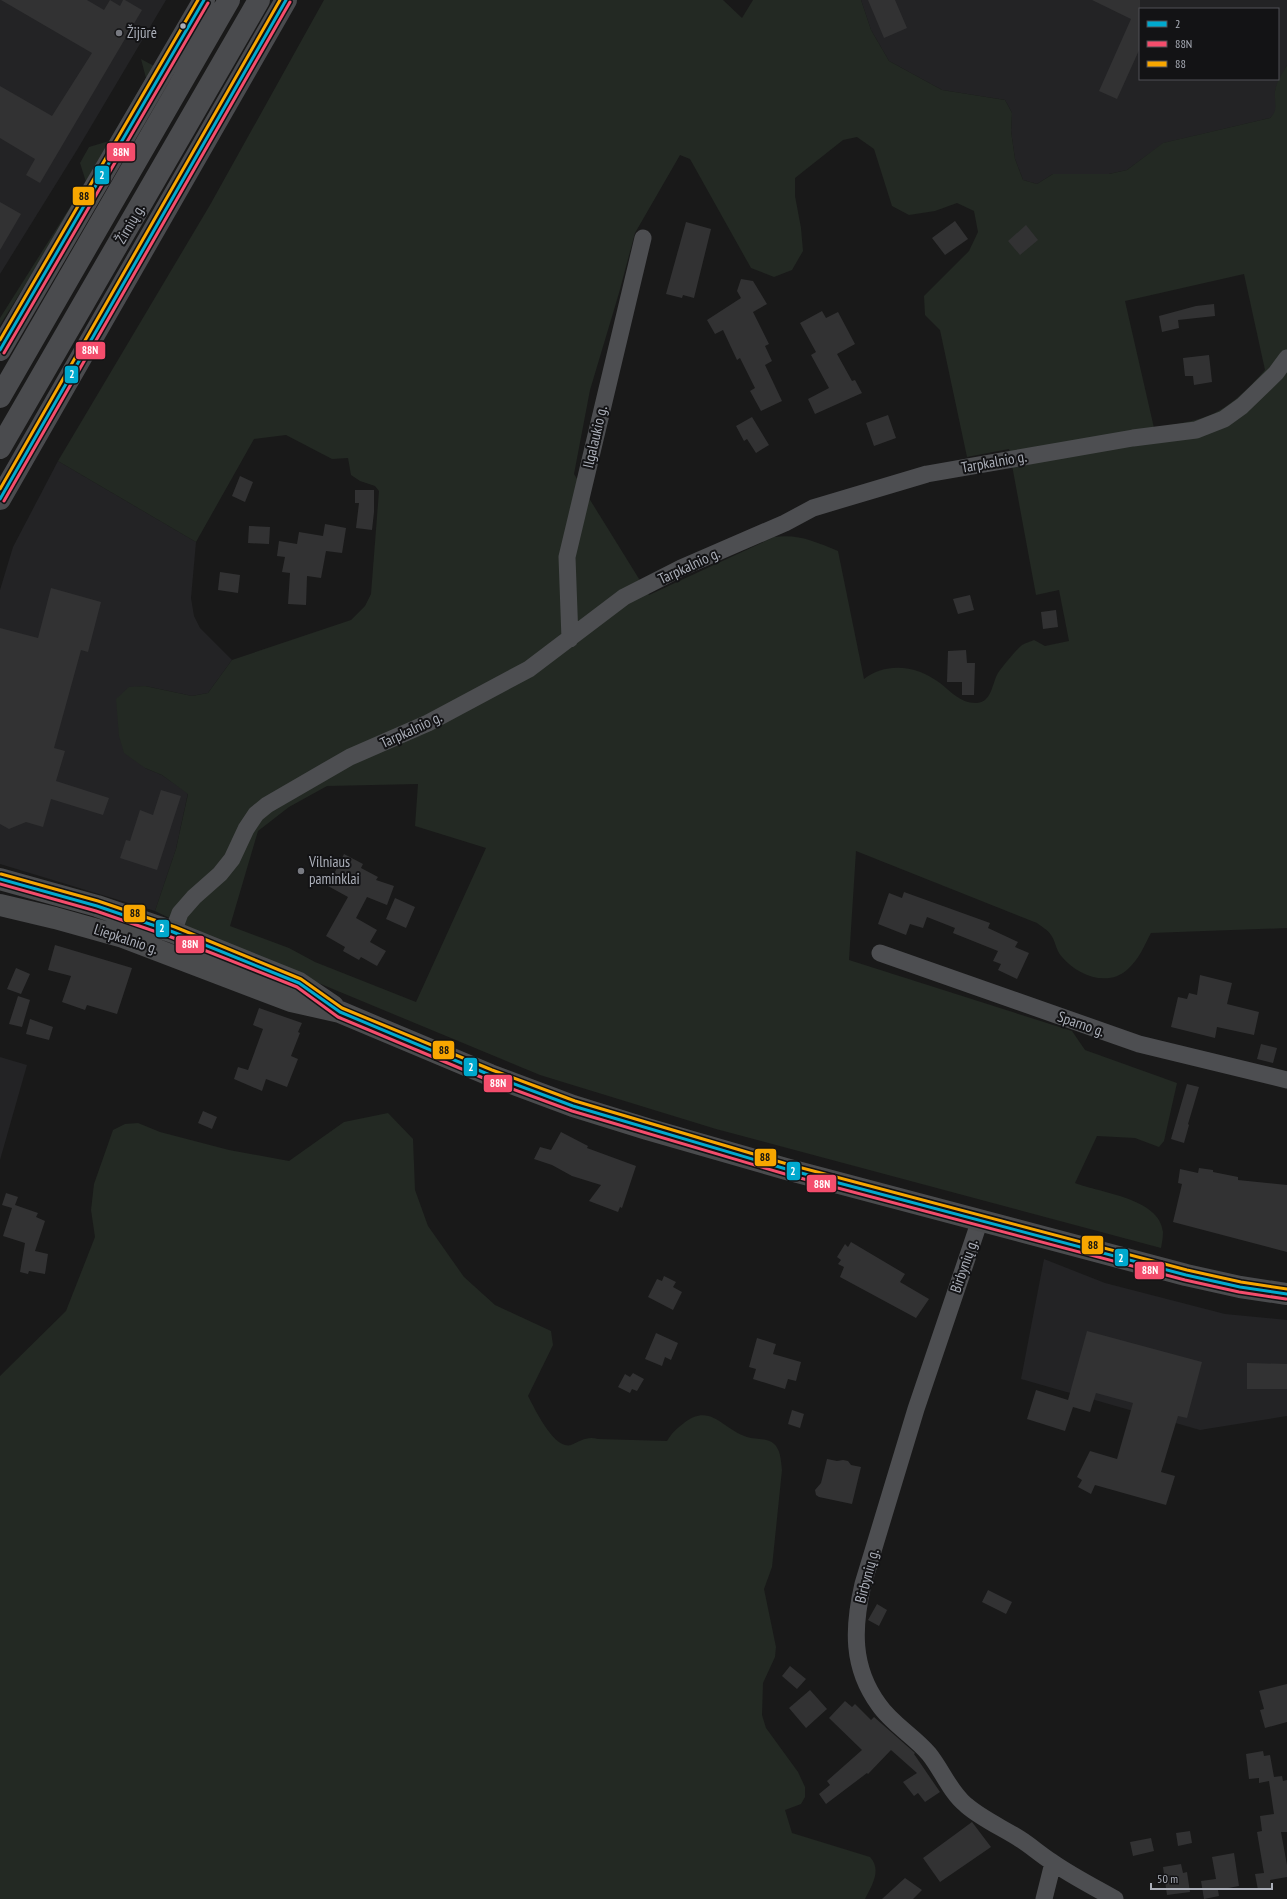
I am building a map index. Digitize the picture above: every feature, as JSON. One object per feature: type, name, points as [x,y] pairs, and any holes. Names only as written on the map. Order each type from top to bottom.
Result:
[{"type":"highway","points":[[0,350],[204,0]]},
{"type":"highway","name":"Žirnių g.","points":[[0,397],[229,0]]},
{"type":"highway","name":"Žirnių g.","points":[[0,448],[259,0]]},
{"type":"highway","points":[[1,500],[286,0]]},
{"type":"main road","name":"Liepkalnio g.","points":[[0,879],[104,908],[173,932],[299,983],[340,1012]]},
{"type":"main road","name":"Liepkalnio g.","points":[[0,906],[63,920],[123,937],[292,1001],[340,1012],[490,1075],[573,1106],[646,1129],[786,1169],[1186,1275],[1240,1287],[1287,1294]]},
{"type":"street","name":"Ilgalaukio g.","points":[[570,639],[567,557],[643,238]]},
{"type":"street","name":"Tarpkalnio g.","points":[[173,932],[180,913],[194,897],[220,874],[232,859],[246,829],[256,814],[267,805],[350,757],[428,724],[529,669],[624,597],[681,568],[785,523],[813,508],[927,474],[1132,438],[1196,430],[1224,419],[1242,406],[1270,380],[1287,358]]},
{"type":"street","name":"Sparno g.","points":[[880,953],[1139,1044],[1287,1080]]},
{"type":"street","name":"Birbynių g.","points":[[980,1220],[916,1409],[863,1584],[858,1606],[855,1644],[867,1686],[879,1706],[929,1754],[952,1789],[966,1805],[1021,1840],[1053,1863],[1115,1899]]},
{"type":"street","points":[[1044,1899],[1053,1863]]},
{"type":"shaded area","points":[[0,0],[166,0],[77,150],[0,274]]},
{"type":"shaded area","points":[[324,0],[723,0],[742,18],[753,0],[861,0],[871,30],[889,61],[942,90],[1005,100],[1012,113],[1011,131],[1015,159],[1023,180],[1037,184],[1053,174],[1109,174],[1127,170],[1163,143],[1270,118],[1273,115],[1276,106],[1275,91],[1287,65],[1287,928],[1151,933],[1138,957],[1128,969],[1120,975],[1111,978],[1093,977],[1084,974],[1068,963],[1060,955],[1050,933],[1037,923],[856,851],[849,960],[1072,1031],[1085,1050],[1177,1083],[1164,1141],[1159,1147],[1135,1138],[1097,1136],[1075,1183],[1127,1198],[1152,1211],[1159,1221],[1163,1232],[1161,1248],[716,1129],[540,1075],[210,938],[155,911],[176,849],[188,794],[162,775],[145,768],[124,753],[119,736],[116,699],[129,687],[145,686],[192,696],[208,693],[232,660],[351,620],[365,606],[371,594],[379,491],[375,486],[360,481],[351,475],[348,458],[332,459],[286,435],[254,439],[196,542],[58,461],[210,205]],"holes":[[[857,137],[874,149],[892,206],[909,215],[935,211],[957,203],[974,211],[978,232],[969,251],[924,296],[925,315],[940,330],[967,457],[1009,449],[1036,595],[1059,590],[1069,641],[1045,646],[1034,640],[1022,645],[1016,650],[998,673],[989,696],[982,702],[966,702],[931,677],[902,668],[882,670],[873,673],[864,679],[838,551],[814,542],[800,538],[783,536],[774,537],[649,595],[574,474],[590,390],[635,233],[680,155],[690,159],[751,268],[774,277],[792,270],[803,251],[801,228],[795,196],[795,178],[843,140]],[[1244,274],[1265,370],[1237,398],[1220,410],[1196,420],[1154,428],[1125,301]],[[418,784],[415,826],[486,848],[416,1002],[315,962],[289,948],[230,926],[258,831],[289,807],[327,786]]]},
{"type":"shaded area","points":[[861,0],[1287,0],[1287,65],[1275,90],[1277,105],[1275,114],[1270,118],[1164,143],[1127,170],[1109,174],[1053,174],[1037,184],[1023,180],[1015,159],[1011,131],[1012,113],[1005,100],[942,90],[889,61],[871,30]]},
{"type":"shaded area","points":[[141,59],[154,66],[77,202],[0,325],[0,318],[86,182],[80,163],[89,147],[109,141],[146,78]]},
{"type":"shaded area","points":[[58,461],[196,542],[191,598],[194,616],[200,628],[232,660],[208,693],[192,696],[145,686],[129,688],[145,768],[162,775],[188,793],[176,849],[155,911],[0,864],[0,590],[13,547]]},
{"type":"shaded area","points":[[0,1057],[27,1065],[0,1160]]},
{"type":"shaded area","points":[[388,1113],[413,1139],[415,1190],[428,1226],[464,1277],[495,1305],[551,1331],[553,1345],[528,1396],[540,1419],[558,1441],[565,1445],[571,1445],[584,1439],[591,1438],[667,1441],[674,1431],[684,1423],[693,1417],[702,1415],[709,1416],[717,1420],[739,1434],[751,1438],[770,1441],[778,1449],[782,1470],[772,1567],[764,1589],[776,1647],[775,1657],[763,1683],[762,1715],[766,1728],[798,1772],[805,1787],[805,1797],[801,1804],[785,1810],[792,1833],[870,1857],[874,1862],[876,1872],[873,1883],[865,1899],[0,1899],[0,1376],[66,1311],[95,1237],[91,1210],[94,1184],[113,1130],[125,1124],[138,1123],[160,1132],[229,1150],[289,1161],[344,1122]]},
{"type":"shaded area","points":[[1044,1259],[1105,1283],[1225,1314],[1287,1320],[1287,1416],[1200,1430],[1021,1379]]},
{"type":"building","points":[[1,0],[87,0],[104,10],[110,0],[120,6],[123,0],[125,0],[142,10],[40,183],[26,175],[35,159],[0,138],[0,86],[52,116],[92,53]]},
{"type":"building","points":[[868,0],[895,0],[907,28],[884,38]]},
{"type":"building","points":[[1092,0],[1140,0],[1139,50],[1117,99],[1099,91],[1131,19]]},
{"type":"building","points":[[0,202],[21,214],[0,250]]},
{"type":"building","points":[[955,221],[968,239],[945,255],[932,238]]},
{"type":"building","points":[[686,222],[711,229],[694,298],[683,295],[682,298],[666,294]]},
{"type":"building","points":[[1026,225],[1038,240],[1020,255],[1008,241]]},
{"type":"building","points":[[741,279],[753,281],[767,304],[753,312],[769,344],[765,346],[772,361],[765,365],[782,401],[761,411],[750,391],[755,388],[740,358],[737,360],[723,330],[715,334],[707,320],[741,298],[737,291]]},
{"type":"building","points":[[1214,304],[1215,316],[1178,320],[1179,328],[1162,332],[1159,316],[1196,306]]},
{"type":"building","points":[[822,311],[826,318],[838,312],[855,344],[837,354],[852,381],[855,380],[862,393],[815,414],[808,399],[829,388],[811,355],[816,352],[800,323]]},
{"type":"building","points":[[1209,355],[1212,382],[1194,385],[1193,376],[1185,376],[1183,358]]},
{"type":"building","points":[[888,415],[896,438],[874,446],[866,423]]},
{"type":"building","points":[[752,417],[769,445],[756,453],[747,439],[744,441],[736,426]]},
{"type":"building","points":[[240,476],[253,482],[245,502],[232,496]]},
{"type":"building","points":[[355,490],[374,490],[372,530],[356,528],[359,503],[355,503]]},
{"type":"building","points":[[325,524],[346,528],[342,553],[326,551],[321,578],[307,576],[306,605],[288,604],[290,573],[282,572],[285,557],[277,556],[279,541],[297,544],[299,532],[323,536]]},
{"type":"building","points":[[249,526],[270,527],[269,544],[248,543]]},
{"type":"building","points":[[220,572],[240,575],[238,593],[218,590]]},
{"type":"building","points":[[51,588],[101,602],[88,652],[81,650],[54,748],[65,751],[56,781],[109,798],[103,815],[51,799],[43,827],[26,822],[9,829],[0,824],[0,628],[38,638]]},
{"type":"building","points":[[970,595],[974,610],[958,614],[953,599]]},
{"type":"building","points":[[1056,610],[1058,627],[1043,629],[1041,612]]},
{"type":"building","points":[[966,650],[967,663],[975,663],[974,695],[962,695],[962,682],[947,682],[948,651]]},
{"type":"building","points":[[161,790],[181,796],[157,870],[120,858],[126,840],[130,841],[140,810],[153,815]]},
{"type":"building","points":[[344,854],[363,864],[361,868],[378,877],[376,880],[394,886],[387,905],[367,897],[356,918],[377,930],[370,942],[386,951],[377,966],[361,957],[359,960],[343,951],[345,947],[326,936],[348,897],[328,886]]},
{"type":"building","points":[[904,892],[990,923],[988,928],[1018,942],[1015,947],[1029,953],[1017,979],[998,970],[1001,964],[993,961],[998,951],[953,933],[955,928],[927,917],[923,928],[910,924],[906,935],[878,924],[889,893],[902,898]]},
{"type":"building","points":[[395,898],[415,907],[406,928],[386,919]]},
{"type":"building","points":[[55,945],[132,968],[117,1014],[87,1005],[85,1010],[62,1002],[71,976],[48,970]]},
{"type":"building","points":[[16,968],[30,974],[21,994],[7,989]]},
{"type":"building","points":[[1200,975],[1232,983],[1227,1004],[1259,1012],[1254,1035],[1217,1027],[1215,1038],[1171,1027],[1178,997],[1187,999],[1189,993],[1197,995]]},
{"type":"building","points":[[18,996],[30,1000],[22,1027],[9,1024]]},
{"type":"building","points":[[259,1008],[302,1023],[298,1032],[300,1033],[291,1056],[298,1059],[287,1087],[266,1079],[262,1091],[234,1079],[238,1067],[248,1070],[263,1029],[253,1025]]},
{"type":"building","points":[[30,1019],[53,1027],[49,1040],[26,1034]]},
{"type":"building","points":[[1261,1044],[1277,1048],[1273,1063],[1257,1059]]},
{"type":"building","points":[[1187,1084],[1199,1087],[1184,1143],[1171,1139]]},
{"type":"building","points":[[203,1111],[217,1117],[212,1129],[198,1123]]},
{"type":"building","points":[[561,1132],[588,1146],[587,1148],[636,1166],[622,1208],[620,1207],[618,1212],[589,1201],[601,1185],[572,1176],[552,1165],[534,1159],[540,1147],[551,1150]]},
{"type":"building","points":[[1199,1168],[1238,1177],[1238,1180],[1287,1185],[1287,1252],[1173,1222],[1182,1184],[1178,1183],[1180,1169],[1198,1173]]},
{"type":"building","points":[[6,1193],[18,1197],[15,1205],[38,1213],[36,1217],[45,1221],[35,1251],[48,1254],[45,1274],[29,1271],[28,1274],[20,1272],[25,1243],[3,1236],[12,1208],[2,1205]]},
{"type":"building","points":[[851,1242],[905,1274],[900,1282],[929,1299],[916,1318],[840,1277],[844,1267],[838,1264],[841,1260],[837,1257],[845,1244],[848,1247]]},
{"type":"building","points":[[664,1276],[676,1282],[673,1287],[682,1292],[673,1310],[648,1297],[657,1279],[662,1281]]},
{"type":"building","points":[[1087,1331],[1202,1362],[1187,1418],[1178,1416],[1161,1472],[1175,1476],[1166,1505],[1095,1485],[1091,1494],[1078,1487],[1082,1480],[1077,1477],[1090,1451],[1117,1459],[1133,1403],[1096,1393],[1090,1412],[1073,1407],[1065,1431],[1027,1419],[1036,1390],[1068,1400]]},
{"type":"building","points":[[656,1333],[678,1343],[671,1360],[665,1357],[662,1366],[645,1359]]},
{"type":"building","points":[[757,1338],[776,1344],[773,1354],[801,1362],[796,1381],[788,1379],[785,1389],[753,1379],[756,1369],[749,1367]]},
{"type":"building","points":[[1247,1363],[1287,1364],[1287,1389],[1247,1389]]},
{"type":"building","points":[[633,1373],[644,1379],[637,1391],[632,1389],[630,1393],[618,1387],[625,1374],[630,1377]]},
{"type":"building","points":[[792,1410],[804,1414],[800,1428],[788,1424]]},
{"type":"building","points":[[827,1459],[848,1461],[851,1465],[861,1467],[852,1504],[819,1497],[816,1495],[815,1490],[821,1483]]},
{"type":"building","points":[[988,1590],[1012,1602],[1006,1614],[982,1602]]},
{"type":"building","points":[[877,1604],[887,1610],[879,1626],[868,1620]]},
{"type":"building","points":[[790,1666],[806,1679],[797,1689],[782,1676]]},
{"type":"building","points":[[1287,1684],[1287,1722],[1265,1728],[1260,1710],[1264,1709],[1259,1691]]},
{"type":"building","points":[[810,1690],[827,1709],[806,1728],[789,1708]]},
{"type":"building","points":[[845,1701],[852,1707],[855,1704],[871,1720],[874,1717],[915,1753],[914,1754],[940,1792],[925,1802],[918,1793],[914,1796],[903,1782],[917,1773],[891,1750],[868,1774],[867,1773],[826,1804],[819,1794],[830,1785],[827,1781],[862,1750],[829,1718]]},
{"type":"building","points":[[1263,1751],[1264,1756],[1270,1755],[1274,1777],[1282,1776],[1283,1781],[1287,1780],[1287,1832],[1281,1832],[1287,1865],[1287,1877],[1270,1880],[1271,1888],[1258,1890],[1255,1874],[1264,1873],[1257,1832],[1262,1831],[1260,1816],[1274,1814],[1269,1781],[1259,1783],[1259,1778],[1249,1779],[1246,1754]]},
{"type":"building","points":[[972,1822],[991,1847],[940,1882],[923,1858]]},
{"type":"building","points":[[1190,1831],[1192,1843],[1178,1846],[1176,1833]]},
{"type":"building","points":[[1151,1838],[1154,1851],[1133,1856],[1130,1842]]},
{"type":"building","points":[[1234,1853],[1239,1886],[1218,1890],[1219,1896],[1204,1899],[1201,1881],[1216,1879],[1212,1857]]},
{"type":"building","points":[[1181,1864],[1183,1873],[1187,1872],[1190,1892],[1167,1895],[1163,1867]]},
{"type":"building","points":[[905,1878],[922,1890],[913,1899],[882,1899]]},
{"type":"transit line","name":"88","points":[[0,340],[198,0]]},
{"type":"transit line","name":"2","points":[[0,350],[204,0]]},
{"type":"transit line","name":"88","points":[[0,489],[280,0]]},
{"type":"transit line","name":"2","points":[[0,499],[286,0]]},
{"type":"transit line","name":"88N","points":[[4,501],[290,2]]},
{"type":"transit line","name":"88N","points":[[4,353],[208,3]]},
{"type":"transit line","name":"88","points":[[1,874],[98,901],[175,927],[301,979],[342,1008],[492,1070],[575,1101],[787,1164],[1187,1270],[1241,1282],[1287,1289]]},
{"type":"transit line","name":"2","points":[[0,879],[97,906],[173,932],[299,983],[340,1012],[490,1075],[573,1106],[786,1169],[1186,1275],[1240,1287],[1287,1294]]},
{"type":"transit line","name":"88N","points":[[0,884],[96,911],[171,937],[297,987],[338,1017],[488,1080],[572,1111],[785,1174],[1185,1280],[1239,1292],[1286,1299]]},
{"type":"place","name":"Žijūrė","points":[[119,33]]},
{"type":"place","name":"Vilniaus paminklai","points":[[301,871]]}]
